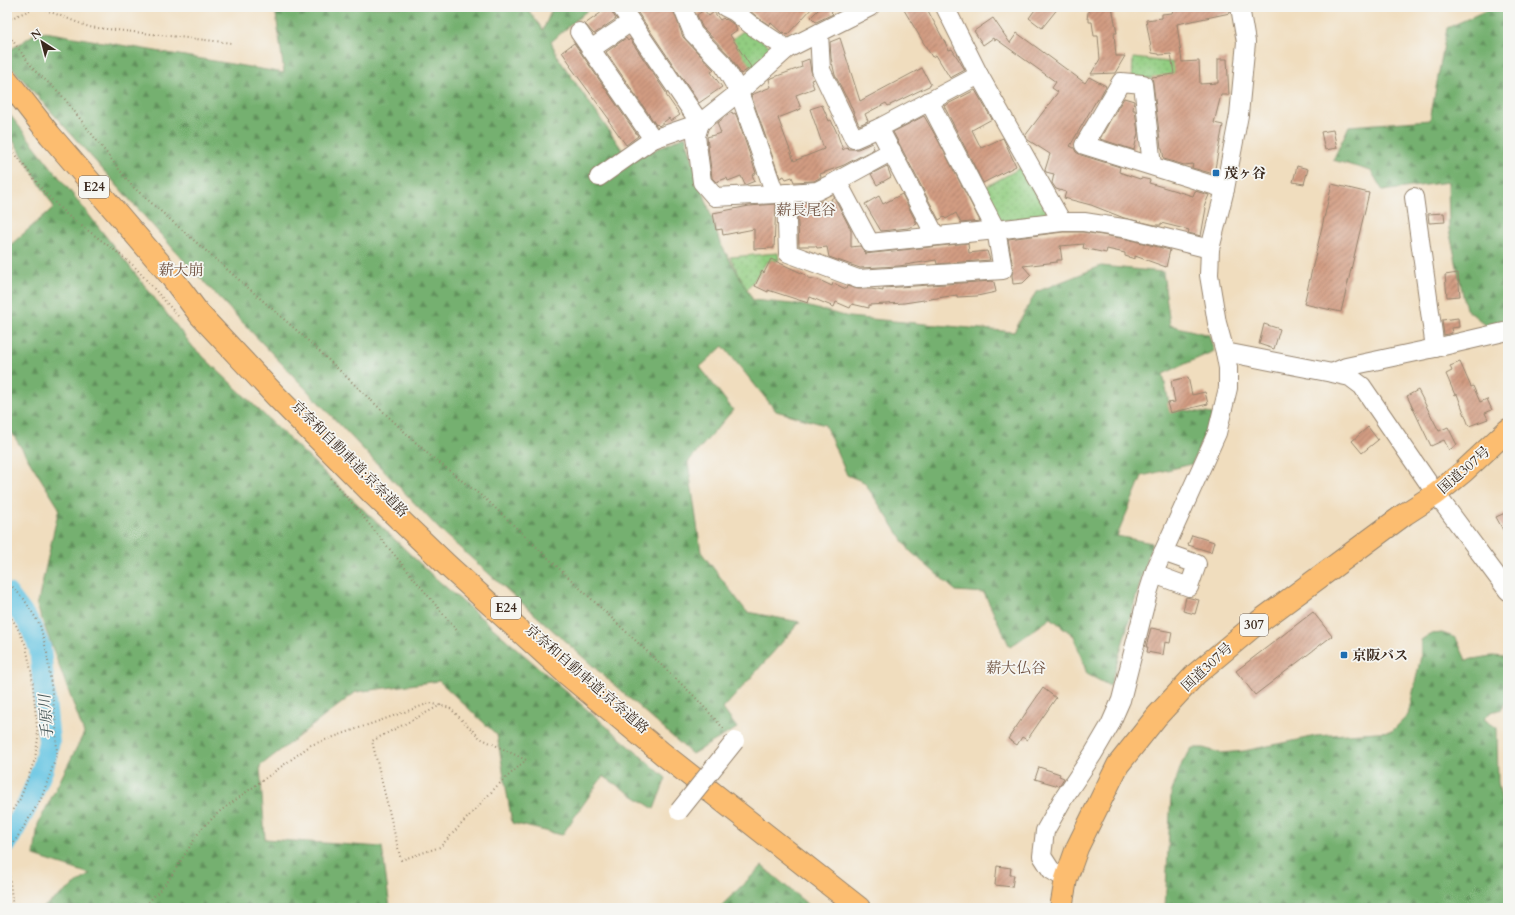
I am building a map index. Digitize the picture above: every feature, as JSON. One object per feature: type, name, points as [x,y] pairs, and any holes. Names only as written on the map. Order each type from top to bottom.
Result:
[{"type":"highway","name":"京奈和自動車道;京奈道路","points":[[13,89],[88,180],[170,275],[200,315],[275,395],[371,492],[448,566],[567,674],[657,749],[859,908]]},
{"type":"highway","name":"京奈和自動車道;京奈道路","points":[[170,275],[206,310],[280,389],[376,487],[452,560],[572,668],[668,749],[872,908]]},
{"type":"highway","name":"国道307号","points":[[1061,908],[1066,879],[1077,848],[1118,765],[1157,716],[1196,674],[1256,624],[1405,514],[1436,494],[1463,472],[1508,430]]},
{"type":"street","points":[[621,7],[700,123]]},
{"type":"street","points":[[684,7],[684,11],[693,34],[722,64],[739,92],[780,193],[788,253],[858,279],[1003,270],[996,230],[929,101]]},
{"type":"street","points":[[725,7],[735,12],[751,26],[787,49]]},
{"type":"street","points":[[944,7],[979,75],[1062,222]]},
{"type":"street","points":[[1066,879],[1051,870],[1042,856],[1045,831],[1062,799],[1093,754],[1110,725],[1121,700],[1154,574],[1217,433],[1228,388],[1228,368],[1217,323],[1209,275],[1210,249],[1239,115],[1246,42],[1240,7]]},
{"type":"street","points":[[599,177],[653,139],[700,123],[739,92],[787,49],[819,33],[858,10]]},
{"type":"street","points":[[591,49],[631,22]]},
{"type":"street","points":[[579,32],[653,139]]},
{"type":"street","points":[[819,33],[821,70],[854,139],[879,128],[979,75]]},
{"type":"street","points":[[1152,166],[1143,84],[1121,82],[1084,145],[1224,189]]},
{"type":"street","points":[[700,123],[696,136],[702,182],[715,197],[817,191],[892,152]]},
{"type":"street","points":[[879,128],[935,235]]},
{"type":"street","points":[[837,180],[870,243],[1062,222],[1084,222],[1129,229],[1210,249]]},
{"type":"street","points":[[1414,197],[1435,348]]},
{"type":"street","points":[[1332,373],[1346,367],[1508,331]]},
{"type":"street","points":[[1225,352],[1350,377],[1362,386],[1436,494],[1508,591]]},
{"type":"street","points":[[1154,574],[1189,587],[1197,564],[1163,552]]},
{"type":"street","points":[[676,817],[735,741]]},
{"type":"path","points":[[7,20],[38,7],[89,27],[232,43]]},
{"type":"path","points":[[7,33],[36,71],[60,93],[132,186],[302,335],[426,453],[490,502],[694,696],[735,741]]},
{"type":"path","points":[[7,143],[45,193],[67,216],[134,266],[181,319]]},
{"type":"path","points":[[330,476],[458,632]]},
{"type":"path","points":[[7,580],[24,599],[40,625],[47,653],[56,724],[57,755],[41,799],[10,849],[9,872],[13,908]]},
{"type":"path","points":[[7,612],[16,625],[26,646],[32,676],[38,738],[35,759],[20,800],[7,818]]},
{"type":"path","points":[[143,908],[168,881],[191,843],[205,825],[219,812],[311,745],[430,703],[441,705],[450,708],[480,738],[526,760],[497,786],[440,847],[401,860],[372,741],[441,705]]},
{"type":"green space","points":[[275,7],[526,7],[543,30],[553,7],[591,7],[551,42],[559,59],[630,161],[685,136],[720,243],[753,300],[802,305],[849,317],[1014,332],[1036,292],[1101,266],[1163,272],[1170,325],[1209,335],[1214,351],[1163,374],[1170,408],[1213,414],[1192,464],[1142,476],[1117,536],[1152,543],[1110,686],[1087,674],[1074,636],[1051,618],[1010,647],[984,593],[956,591],[910,551],[864,482],[847,475],[825,425],[776,411],[723,346],[700,367],[733,410],[688,462],[701,552],[747,612],[800,622],[723,709],[737,728],[692,754],[442,532],[186,263],[7,62],[7,52],[39,31],[284,73]]},
{"type":"green space","points":[[1494,7],[1508,7],[1508,323],[1487,326],[1466,309],[1449,229],[1448,182],[1383,191],[1371,171],[1333,160],[1349,126],[1430,120],[1447,28]]},
{"type":"green space","points":[[746,29],[771,47],[772,57],[752,72],[731,40]]},
{"type":"green space","points":[[1133,58],[1178,63],[1179,77],[1132,80]]},
{"type":"green space","points":[[7,111],[193,347],[433,576],[666,778],[654,809],[603,776],[562,835],[512,823],[497,735],[439,681],[356,692],[260,766],[265,839],[382,847],[390,908],[42,908],[90,874],[34,856],[38,824],[84,733],[37,606],[59,508],[7,425],[7,248],[54,207],[11,137],[7,126]]},
{"type":"green space","points":[[1022,167],[1047,210],[1043,217],[999,221],[980,190]]},
{"type":"green space","points":[[778,253],[779,260],[767,262],[747,290],[730,257]]},
{"type":"green space","points":[[1442,633],[1456,638],[1466,660],[1492,656],[1506,657],[1508,660],[1508,697],[1502,709],[1491,712],[1484,719],[1497,728],[1498,782],[1503,808],[1508,811],[1508,908],[1165,908],[1171,794],[1182,763],[1192,748],[1203,748],[1221,753],[1244,751],[1316,736],[1392,731],[1408,715],[1421,656],[1421,640],[1430,634]]},
{"type":"green space","points":[[762,866],[812,908],[719,908]]},
{"type":"building","points":[[609,7],[616,19],[594,34],[585,24]]},
{"type":"building","points":[[634,7],[670,7],[674,12],[683,37],[714,70],[711,72],[722,87],[699,103]]},
{"type":"building","points":[[746,7],[813,7],[787,35],[784,32],[782,33],[771,23],[769,25],[757,17]]},
{"type":"building","points":[[821,7],[837,7],[831,12],[833,14],[816,22],[811,17]]},
{"type":"building","points":[[909,7],[926,7],[949,50],[952,49],[965,70],[950,78],[936,55],[932,57],[904,10]]},
{"type":"building","points":[[1037,7],[1059,7],[1042,28],[1029,18]]},
{"type":"building","points":[[1089,7],[1112,7],[1117,33],[1114,33],[1116,56],[1125,56],[1115,73],[1091,74],[1100,59],[1098,36],[1094,36],[1092,22],[1089,22],[1089,19],[1087,19]]},
{"type":"building","points":[[1186,7],[1230,7],[1230,13],[1177,24],[1182,62],[1199,61],[1200,84],[1218,83],[1218,59],[1227,59],[1229,95],[1221,95],[1214,123],[1223,125],[1214,174],[1192,168],[1193,164],[1184,165],[1164,159],[1161,148],[1152,77],[1174,74],[1171,54],[1159,55],[1152,53],[1146,20],[1162,18],[1162,14],[1172,13],[1173,10]]},
{"type":"building","points":[[704,10],[709,16],[714,12],[720,20],[723,18],[725,20],[726,19],[736,26],[735,27],[737,30],[730,35],[751,67],[741,74],[731,57],[702,27],[697,15]]},
{"type":"building","points":[[993,18],[1010,43],[1017,33],[1085,83],[1089,77],[1106,86],[1070,146],[1081,155],[1120,167],[1119,172],[1140,179],[1150,180],[1149,183],[1193,196],[1195,191],[1209,195],[1204,207],[1206,208],[1201,236],[1188,233],[1189,230],[1161,223],[1161,225],[1155,225],[1124,218],[1091,205],[1064,198],[1066,192],[1056,189],[1052,183],[1054,174],[1046,172],[1045,170],[1050,154],[1028,140],[1025,136],[1058,92],[1052,88],[1056,82],[996,39],[994,40],[993,38],[983,45],[974,31]]},
{"type":"building","points":[[626,38],[628,41],[630,39],[680,115],[671,121],[669,118],[659,126],[657,124],[656,125],[606,52]]},
{"type":"building","points":[[840,38],[860,101],[922,68],[931,85],[888,106],[886,103],[865,114],[868,121],[859,125],[847,97],[835,75],[831,58],[830,42]]},
{"type":"building","points":[[574,43],[638,136],[626,145],[570,66],[571,65],[562,52]]},
{"type":"building","points":[[809,59],[814,79],[811,80],[814,88],[796,95],[801,109],[778,118],[794,161],[824,149],[810,109],[822,105],[829,121],[831,120],[843,150],[847,147],[849,149],[858,149],[872,143],[874,149],[844,165],[820,174],[821,177],[814,181],[794,182],[792,177],[786,179],[784,176],[780,178],[751,95],[771,87],[769,79],[802,67],[801,62]]},
{"type":"building","points":[[975,90],[992,119],[972,130],[981,148],[1003,138],[1016,166],[983,183],[944,106]]},
{"type":"building","points":[[1124,98],[1134,101],[1133,110],[1135,110],[1138,133],[1134,150],[1100,139]]},
{"type":"building","points":[[732,112],[733,114],[735,113],[737,117],[756,173],[752,175],[755,181],[745,185],[741,176],[728,181],[727,178],[716,182],[712,178],[707,137],[721,133],[717,123]]},
{"type":"building","points":[[924,116],[980,221],[961,223],[956,213],[946,219],[944,217],[939,220],[893,132]]},
{"type":"building","points":[[1333,130],[1337,148],[1325,150],[1321,132]]},
{"type":"building","points":[[887,166],[891,177],[877,185],[871,174]]},
{"type":"building","points":[[1297,166],[1308,169],[1304,184],[1293,182]]},
{"type":"building","points":[[1332,184],[1369,193],[1341,312],[1304,304]]},
{"type":"building","points":[[902,194],[917,224],[908,228],[881,231],[865,204],[879,196],[883,204]]},
{"type":"building","points":[[834,197],[851,230],[851,247],[860,246],[866,253],[864,254],[968,243],[969,253],[987,251],[990,260],[937,264],[936,260],[899,266],[860,268],[829,257],[827,247],[817,248],[816,246],[799,246],[797,203],[832,201],[831,199]]},
{"type":"building","points":[[776,204],[774,248],[754,249],[754,229],[723,235],[722,229],[716,230],[713,213],[749,206]]},
{"type":"building","points":[[1444,213],[1445,222],[1429,223],[1428,214]]},
{"type":"building","points":[[1063,232],[1083,232],[1127,239],[1170,250],[1166,267],[1135,256],[1135,259],[1125,256],[1125,253],[1107,249],[1106,253],[1083,248],[1084,244],[1060,246],[1062,260],[1057,260],[1057,262],[1023,266],[1031,275],[1023,283],[1013,284],[1013,268],[1008,239]]},
{"type":"building","points":[[771,259],[808,276],[808,278],[819,280],[832,286],[833,283],[846,289],[847,286],[858,289],[883,291],[883,288],[992,281],[994,282],[996,292],[977,296],[957,297],[957,295],[904,303],[869,305],[869,308],[852,304],[850,308],[836,302],[834,307],[810,297],[808,303],[768,290],[768,292],[755,286],[762,271],[764,273]]},
{"type":"building","points":[[1458,273],[1460,296],[1447,297],[1445,275]]},
{"type":"building","points":[[1458,318],[1459,327],[1451,328],[1452,333],[1444,335],[1442,320]]},
{"type":"building","points":[[1264,324],[1280,329],[1274,349],[1259,344]]},
{"type":"building","points":[[1460,362],[1471,387],[1473,386],[1480,402],[1487,399],[1492,410],[1485,413],[1488,419],[1469,426],[1457,394],[1455,395],[1446,374],[1452,371],[1450,366]]},
{"type":"building","points":[[1188,377],[1192,395],[1205,392],[1208,404],[1170,413],[1167,403],[1175,402],[1171,381]]},
{"type":"building","points":[[1418,390],[1439,431],[1448,427],[1457,445],[1449,450],[1444,440],[1431,446],[1407,396]]},
{"type":"building","points":[[1368,427],[1378,440],[1362,453],[1352,441]]},
{"type":"building","points":[[1505,513],[1508,519],[1508,539],[1496,517]]},
{"type":"building","points":[[1192,535],[1214,542],[1211,552],[1188,545]]},
{"type":"building","points":[[1186,597],[1199,600],[1195,614],[1183,611]]},
{"type":"building","points":[[1313,612],[1332,636],[1255,695],[1236,671]]},
{"type":"building","points":[[1151,628],[1172,632],[1170,643],[1165,642],[1163,655],[1147,652],[1148,647],[1146,647]]},
{"type":"building","points":[[1043,688],[1056,698],[1027,740],[1022,737],[1017,745],[1008,739]]},
{"type":"building","points":[[1039,767],[1060,774],[1059,776],[1064,778],[1059,786],[1035,779]]},
{"type":"building","points":[[997,866],[1011,868],[1010,875],[1014,875],[1012,887],[995,885]]},
{"type":"waterway","name":"手原川","points":[[7,594],[29,623],[40,648],[49,742],[43,768],[28,804],[7,842]]},
{"type":"place","name":"茂ヶ谷","points":[[1216,173]]},
{"type":"place","name":"京阪バス","points":[[1344,655]]},
{"type":"district","name":"薪長尾谷","points":[[806,210]]},
{"type":"district","name":"薪大崩","points":[[181,270]]},
{"type":"district","name":"薪大仏谷","points":[[1016,668]]}]
